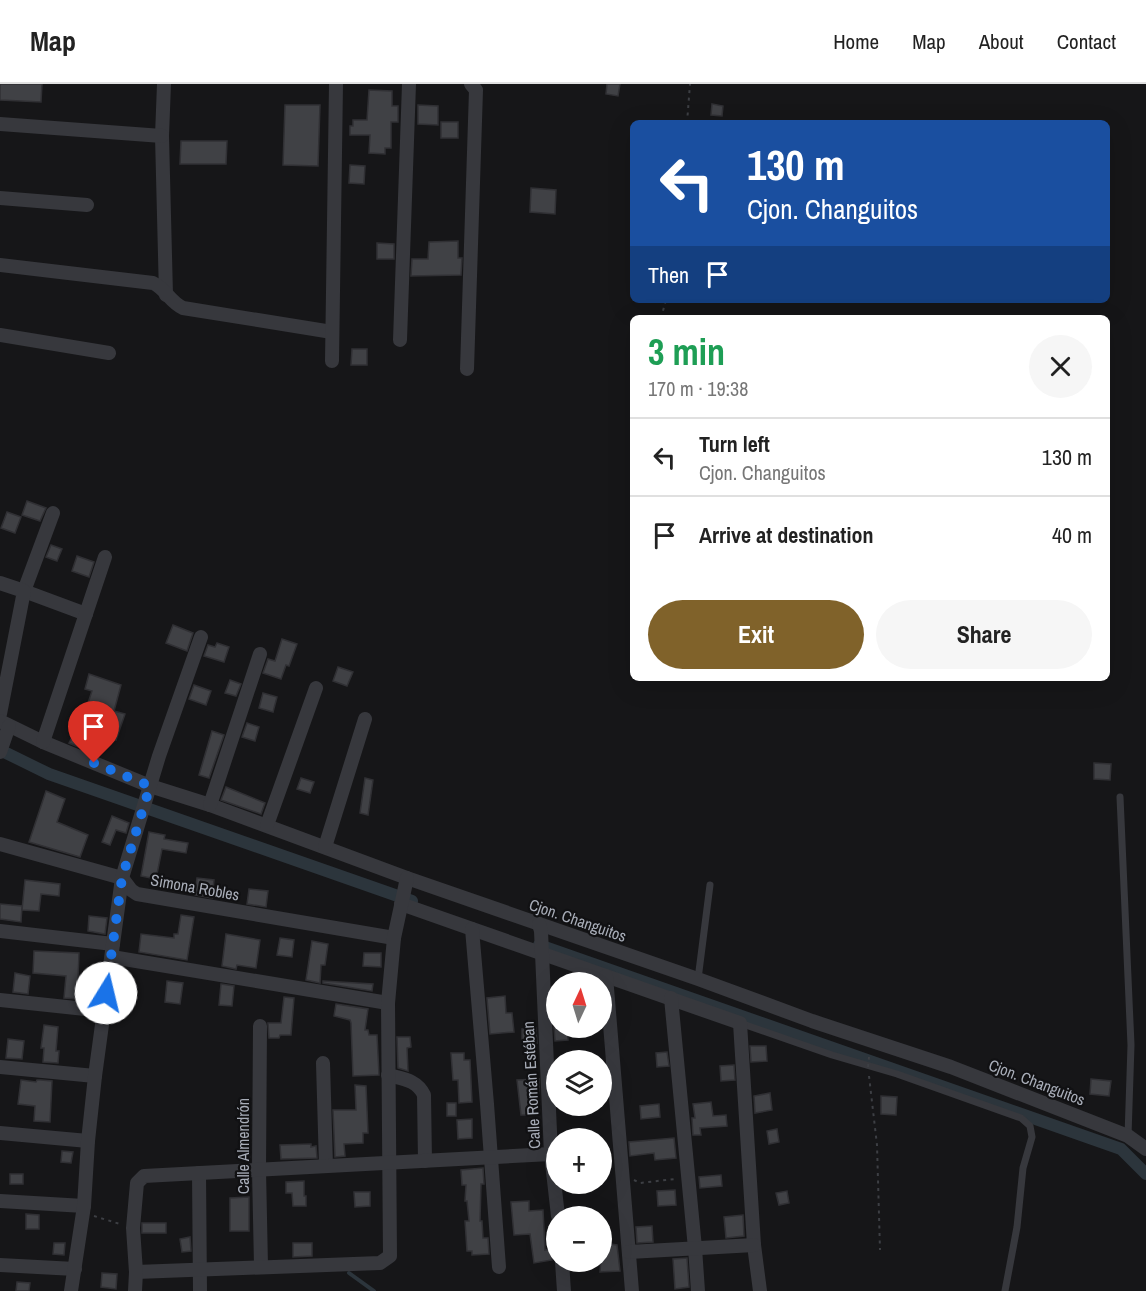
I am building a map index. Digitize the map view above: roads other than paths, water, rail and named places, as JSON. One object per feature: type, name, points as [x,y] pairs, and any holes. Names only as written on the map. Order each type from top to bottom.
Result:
[{"type":"street","points":[[164,84],[162,136],[166,295]]},
{"type":"street","points":[[332,361],[336,84]]},
{"type":"street","points":[[400,340],[409,84]]},
{"type":"street","points":[[467,369],[476,90],[471,84]]},
{"type":"street","points":[[0,124],[162,136]]},
{"type":"street","points":[[0,198],[87,205]]},
{"type":"street","points":[[0,265],[153,283],[159,286],[173,303],[183,308],[332,332]]},
{"type":"street","points":[[0,335],[109,353]]},
{"type":"street","points":[[0,714],[24,591],[53,513]]},
{"type":"street","points":[[43,742],[105,557]]},
{"type":"street","points":[[0,583],[86,614]]},
{"type":"street","points":[[71,1291],[84,1206],[95,1076],[122,878],[148,792],[201,637]]},
{"type":"street","points":[[210,804],[260,654]]},
{"type":"street","points":[[267,825],[316,688]]},
{"type":"street","points":[[325,847],[365,719]]},
{"type":"street","points":[[0,752],[5,727]]},
{"type":"street","name":"Cjon. Changuitos","points":[[5,727],[43,742],[148,792],[210,804],[325,847],[404,892],[540,928],[698,979],[812,1021],[951,1067],[1128,1136],[1146,1149]]},
{"type":"street","name":"Simona Robles","points":[[0,843],[122,878],[137,894],[394,938]]},
{"type":"street","points":[[136,1272],[380,1263],[390,1256],[388,1003],[394,938],[404,892],[472,928],[541,950],[596,972]]},
{"type":"street","points":[[472,928],[498,1268]]},
{"type":"street","name":"Calle Román Estéban","points":[[540,928],[550,1128]]},
{"type":"street","points":[[0,931],[388,1003]]},
{"type":"street","points":[[612,978],[740,1023],[754,1245],[760,1291]]},
{"type":"street","points":[[671,998],[698,1291]]},
{"type":"street","points":[[0,1000],[104,1011]]},
{"type":"street","name":"Calle Almendrón","points":[[260,1026],[261,1266]]},
{"type":"street","points":[[611,1038],[632,1291]]},
{"type":"street","points":[[323,1063],[326,1166]]},
{"type":"street","points":[[0,1067],[95,1076]]},
{"type":"street","points":[[388,1075],[411,1081],[420,1087],[424,1095],[425,1161]]},
{"type":"street","points":[[0,1133],[88,1141]]},
{"type":"street","points":[[135,1291],[133,1228],[136,1183],[144,1176],[546,1154]]},
{"type":"street","points":[[199,1173],[200,1291]]},
{"type":"street","points":[[0,1201],[84,1206]]},
{"type":"street","points":[[629,1252],[754,1245]]},
{"type":"street","points":[[0,1265],[75,1269]]},
{"type":"street","points":[[563,1272],[564,1291]]},
{"type":"lane","points":[[1120,796],[1131,1045],[1128,1136]]},
{"type":"lane","points":[[698,979],[710,885]]},
{"type":"lane","points":[[740,1023],[832,1055],[897,1074],[1021,1118],[1030,1126],[1032,1137],[1023,1168],[1017,1227],[1005,1291]]},
{"type":"waterway","points":[[0,750],[49,774],[412,901]]},
{"type":"waterway","points":[[539,945],[1121,1149],[1146,1174]]},
{"type":"waterway","points":[[349,1273],[374,1291]]}]
